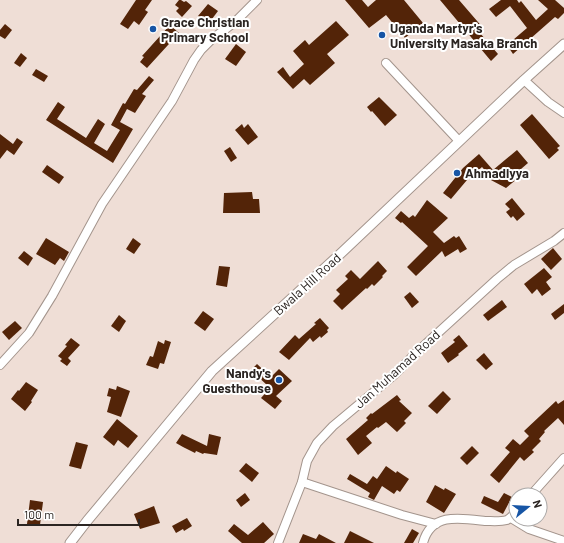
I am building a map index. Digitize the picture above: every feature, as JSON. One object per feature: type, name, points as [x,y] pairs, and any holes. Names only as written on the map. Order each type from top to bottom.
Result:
[{"type":"street","points":[[0,365],[29,333],[52,296],[102,204],[172,101],[194,60],[212,40],[236,22],[257,0]]},
{"type":"street","name":"Bwala Hill Road","points":[[70,543],[212,371],[338,256],[564,44]]},
{"type":"street","points":[[386,63],[459,141]]},
{"type":"street","points":[[524,80],[548,102],[564,113]]},
{"type":"street","name":"Jan Muhamad Road","points":[[278,543],[302,482],[307,460],[317,442],[333,426],[394,375],[497,279],[514,265],[554,241],[564,233]]},
{"type":"street","points":[[538,487],[564,458]]},
{"type":"street","points":[[302,482],[402,515],[436,524]]},
{"type":"street","points":[[423,543],[430,529],[436,524],[448,519],[498,521],[508,520]]},
{"type":"street","points":[[527,527],[564,541]]},
{"type":"building","points":[[136,0],[152,0],[145,10],[148,12],[139,25],[134,21],[128,29],[120,24]]},
{"type":"building","points":[[179,0],[184,2],[186,1],[192,6],[182,17],[176,11],[179,8],[175,5]]},
{"type":"building","points":[[345,0],[362,0],[368,7],[376,0],[404,0],[423,23],[405,38],[386,15],[369,28]]},
{"type":"building","points":[[440,0],[459,0],[484,29],[480,33],[498,54],[491,61]]},
{"type":"building","points":[[501,0],[517,0],[519,3],[521,1],[536,20],[548,9],[538,0],[555,0],[564,8],[564,13],[558,19],[555,17],[513,54],[507,45],[527,28],[510,6],[496,17],[489,9]]},
{"type":"building","points":[[208,4],[218,11],[212,19],[211,18],[209,21],[207,19],[205,21],[198,16]]},
{"type":"building","points":[[336,21],[349,35],[327,54],[335,63],[310,85],[304,79],[293,89],[277,72],[283,67],[290,77],[304,64],[293,51],[305,40],[309,45]]},
{"type":"building","points":[[5,24],[12,30],[5,39],[0,36],[0,30]]},
{"type":"building","points":[[170,25],[179,33],[147,68],[140,62],[144,57],[142,56]]},
{"type":"building","points":[[236,44],[246,52],[236,66],[225,59]]},
{"type":"building","points":[[21,53],[27,58],[20,67],[14,63]]},
{"type":"building","points":[[36,69],[48,76],[44,82],[32,75]]},
{"type":"building","points":[[149,76],[154,80],[142,94],[146,96],[135,113],[127,109],[120,122],[133,129],[113,163],[46,120],[58,102],[65,107],[57,119],[86,138],[98,119],[105,124],[94,143],[107,151],[120,130],[111,125],[123,103],[125,104],[134,89],[137,90]]},
{"type":"building","points":[[379,97],[397,115],[385,126],[367,107]]},
{"type":"building","points":[[532,114],[560,146],[557,148],[559,150],[549,159],[520,125]]},
{"type":"building","points":[[242,124],[244,128],[248,124],[258,137],[248,145],[235,130]]},
{"type":"building","points":[[0,134],[13,144],[17,138],[23,142],[14,155],[7,150],[0,159]]},
{"type":"building","points":[[230,147],[237,158],[231,162],[224,151]]},
{"type":"building","points":[[517,150],[528,163],[514,175],[517,179],[506,188],[489,179],[490,176],[482,167],[467,180],[451,199],[443,193],[463,168],[479,154],[493,170]]},
{"type":"building","points":[[47,165],[64,177],[59,184],[42,172]]},
{"type":"building","points":[[252,192],[253,199],[259,199],[260,213],[223,213],[224,193]]},
{"type":"building","points":[[512,198],[525,214],[517,221],[513,216],[511,218],[506,212],[510,209],[505,204]]},
{"type":"building","points":[[427,200],[448,218],[433,232],[444,243],[454,236],[456,238],[459,236],[467,249],[460,253],[458,249],[445,257],[442,251],[416,276],[407,267],[428,246],[402,222],[401,223],[395,218],[401,211],[409,218],[413,215],[415,217]]},
{"type":"building","points":[[46,238],[69,252],[64,261],[60,258],[55,265],[36,254]]},
{"type":"building","points":[[133,238],[141,244],[134,254],[126,249]]},
{"type":"building","points":[[553,248],[562,259],[551,270],[541,259]]},
{"type":"building","points":[[24,251],[33,258],[28,266],[18,258]]},
{"type":"building","points":[[378,261],[387,271],[382,276],[383,277],[374,286],[372,284],[367,289],[366,288],[342,310],[333,301],[340,294],[336,290],[348,279],[345,276],[351,270],[360,279]]},
{"type":"building","points":[[219,266],[230,267],[227,287],[216,285]]},
{"type":"building","points":[[544,268],[552,277],[546,282],[551,289],[542,296],[537,289],[532,294],[524,284]]},
{"type":"building","points":[[410,292],[419,302],[412,308],[404,297]]},
{"type":"building","points":[[502,300],[507,307],[488,321],[483,315]]},
{"type":"building","points":[[564,304],[564,313],[555,320],[551,314]]},
{"type":"building","points":[[203,311],[214,319],[205,331],[194,323]]},
{"type":"building","points":[[119,315],[126,321],[119,332],[111,326]]},
{"type":"building","points":[[320,318],[329,328],[327,330],[328,332],[321,338],[320,336],[313,342],[310,338],[289,360],[279,352],[295,335],[299,339],[316,324],[314,323]]},
{"type":"building","points":[[15,321],[22,328],[9,340],[2,332]]},
{"type":"building","points":[[459,335],[468,346],[448,363],[441,353],[455,342],[453,340]]},
{"type":"building","points":[[71,338],[80,345],[68,358],[71,361],[67,366],[60,361],[62,359],[58,356],[67,346],[65,345]]},
{"type":"building","points":[[165,340],[171,342],[164,364],[160,363],[158,369],[146,365],[150,356],[153,357],[158,341],[164,344]]},
{"type":"building","points":[[484,353],[493,364],[486,370],[476,360]]},
{"type":"building","points":[[257,364],[271,377],[279,369],[292,381],[276,396],[282,401],[275,409],[261,398],[270,388],[251,370]]},
{"type":"building","points":[[26,382],[38,390],[31,401],[32,402],[25,411],[11,399]]},
{"type":"building","points":[[117,386],[130,391],[121,417],[107,412],[111,397],[107,396],[109,388],[116,390]]},
{"type":"building","points":[[443,391],[451,399],[437,414],[428,406]]},
{"type":"building","points":[[397,395],[401,400],[399,401],[412,413],[404,421],[406,423],[397,432],[386,422],[378,428],[377,427],[366,436],[372,443],[358,455],[346,439],[368,420],[366,418],[371,413],[372,414]]},
{"type":"building","points":[[564,400],[564,425],[558,418],[544,431],[545,432],[539,439],[541,441],[532,450],[534,452],[524,461],[520,457],[499,483],[490,475],[510,452],[505,448],[513,439],[520,445],[529,436],[524,431],[556,401],[558,404]]},
{"type":"building","points":[[117,419],[138,436],[128,448],[118,440],[114,446],[103,437]]},
{"type":"building","points":[[182,434],[207,446],[209,434],[221,437],[217,455],[203,454],[196,451],[195,453],[176,443]]},
{"type":"building","points":[[76,442],[88,445],[81,469],[69,466]]},
{"type":"building","points":[[472,446],[479,453],[467,465],[460,458]]},
{"type":"building","points":[[246,463],[259,473],[252,482],[239,471]]},
{"type":"building","points":[[386,466],[409,479],[400,492],[397,490],[394,494],[382,486],[374,500],[368,497],[370,493],[347,479],[350,474],[367,484],[373,476],[377,479]]},
{"type":"building","points":[[435,485],[456,494],[444,513],[426,502]]},
{"type":"building","points":[[245,493],[250,500],[241,507],[236,500]]},
{"type":"building","points":[[504,493],[508,495],[508,505],[503,514],[481,503],[484,496],[498,502]]},
{"type":"building","points":[[30,500],[43,502],[40,525],[27,524]]},
{"type":"building","points":[[154,506],[160,523],[140,529],[134,514]]},
{"type":"building","points":[[187,518],[192,526],[184,531],[183,529],[176,533],[172,526]]},
{"type":"building","points":[[263,522],[274,534],[264,543],[242,543],[228,531],[234,524],[248,535]]},
{"type":"building","points":[[412,529],[419,533],[413,543],[404,543]]},
{"type":"building","points":[[350,531],[374,543],[344,543]]},
{"type":"building","points":[[303,534],[316,539],[319,534],[336,543],[299,543]]},
{"type":"place","name":"Grace Christian Primary School","points":[[153,29]]},
{"type":"place","name":"Uganda Martyr's University Masaka Branch","points":[[382,35]]},
{"type":"place","name":"Ahmadiyya","points":[[457,173]]},
{"type":"place","name":"Nandy's Guesthouse","points":[[279,380]]}]
